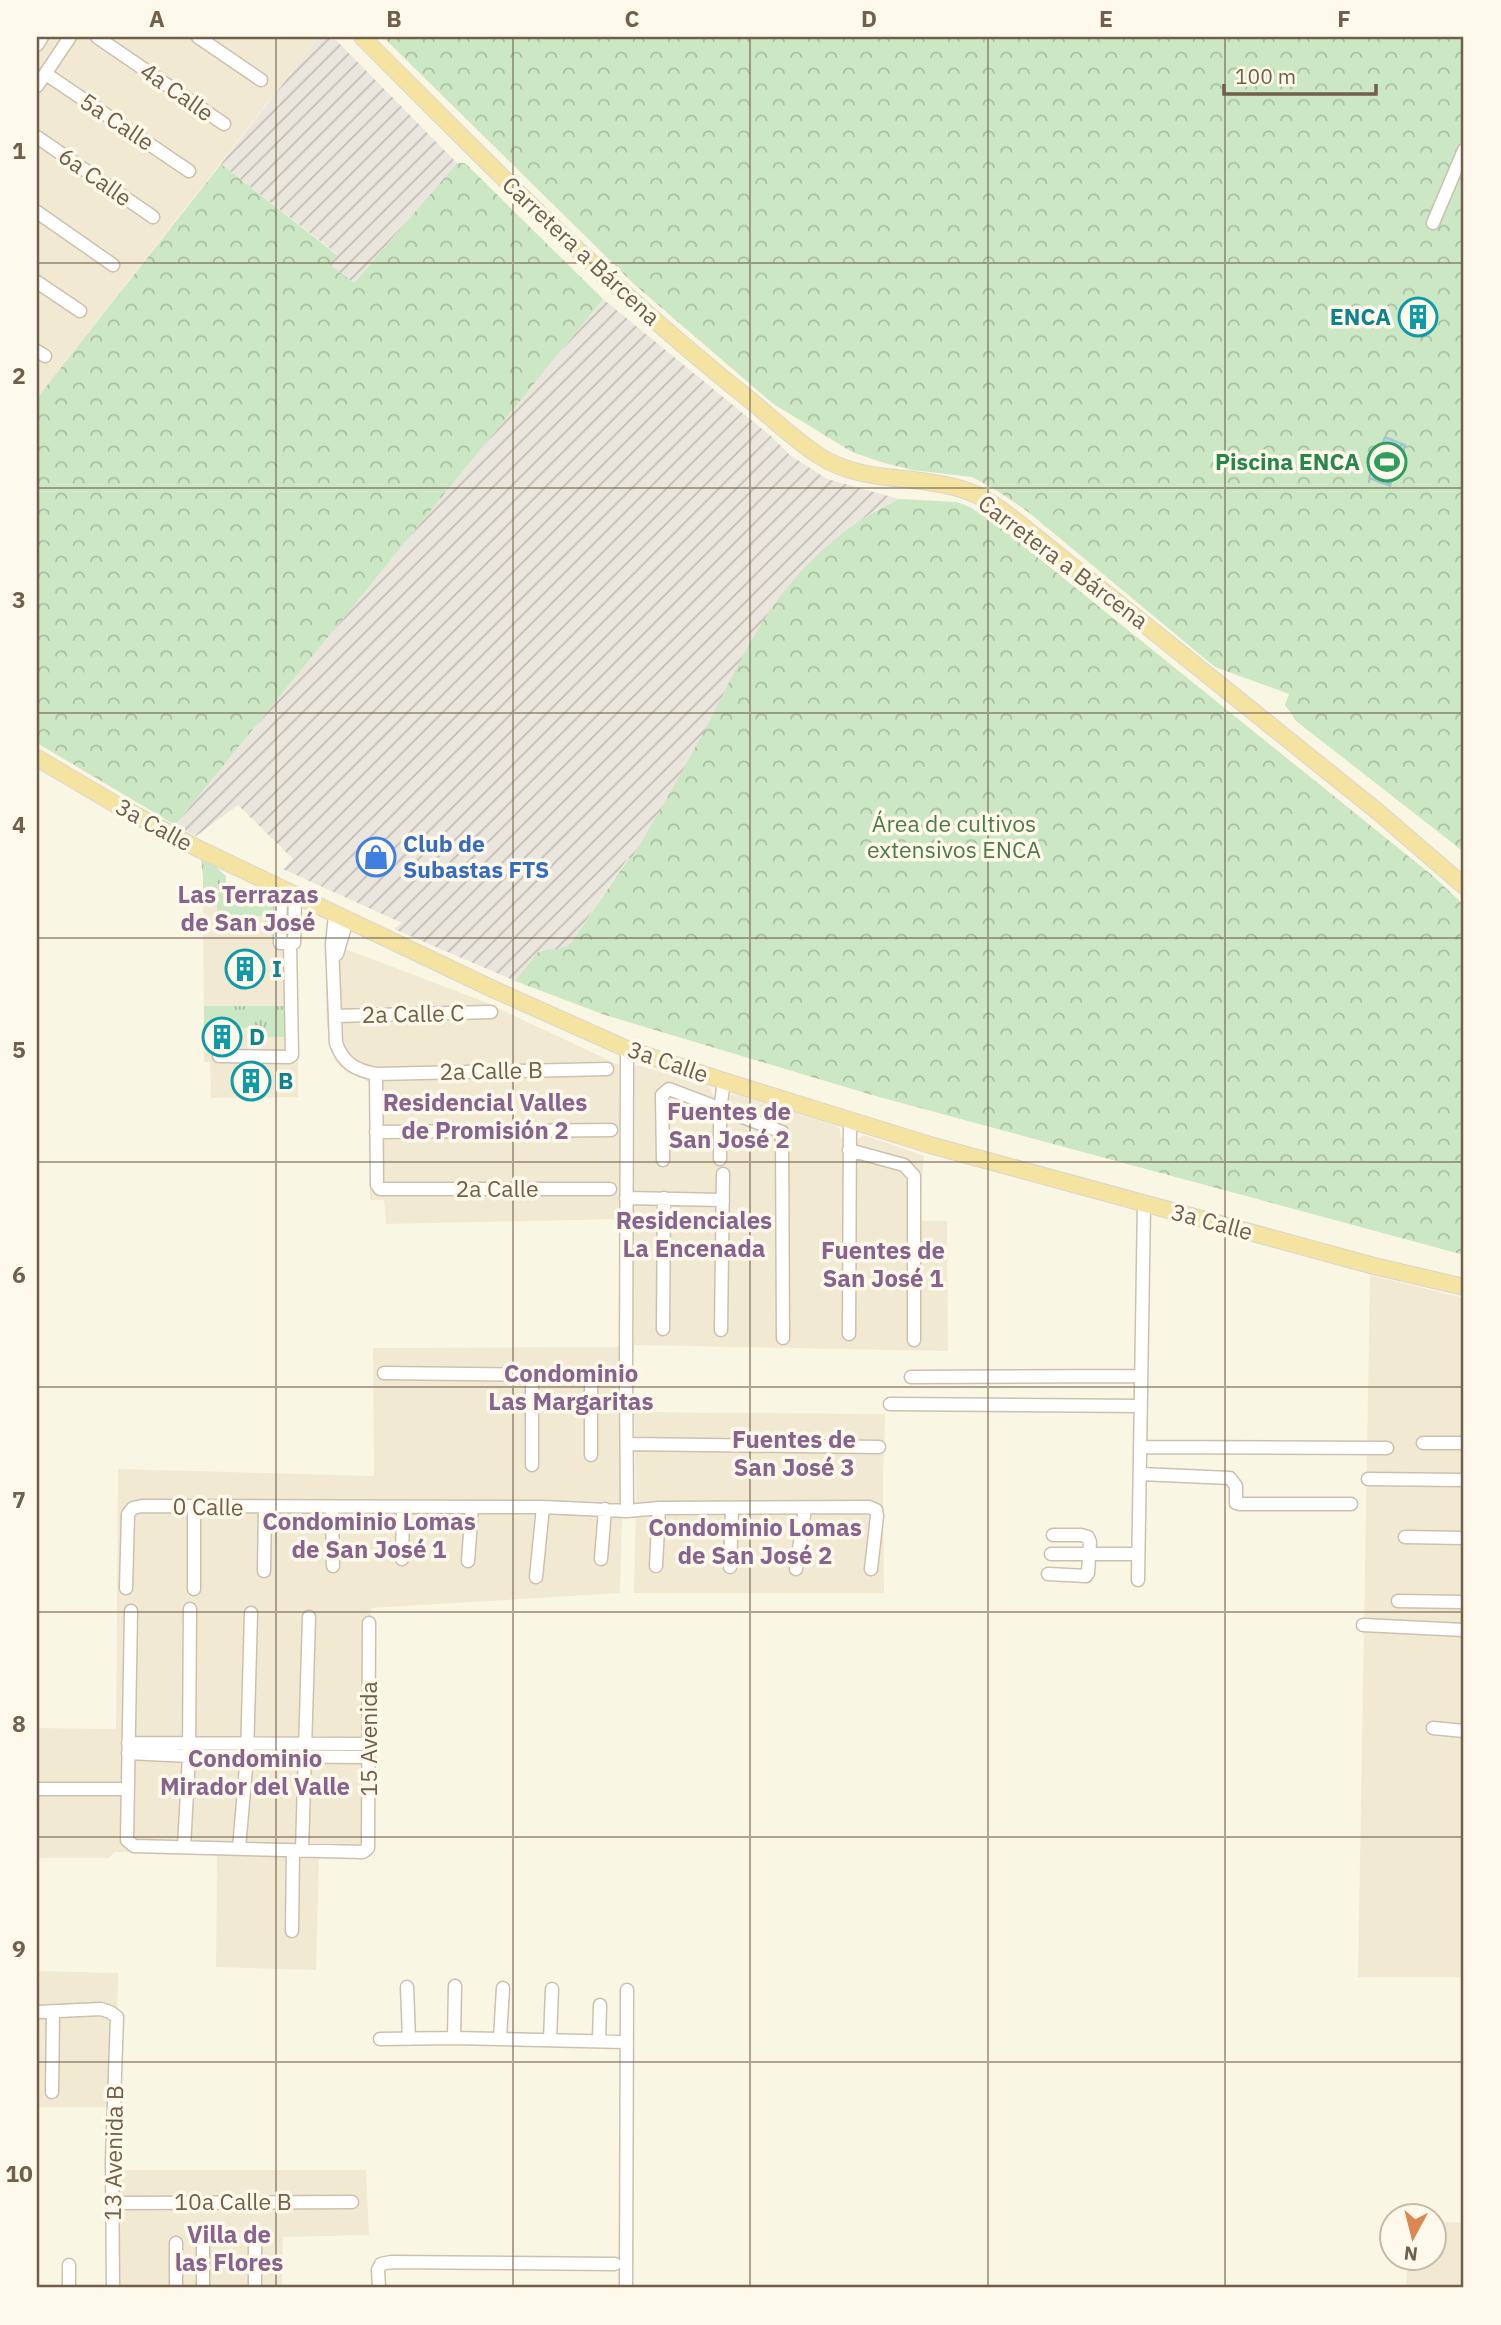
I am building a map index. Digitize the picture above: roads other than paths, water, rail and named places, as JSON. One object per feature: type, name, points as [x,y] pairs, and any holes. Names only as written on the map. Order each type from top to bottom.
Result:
[{"type":"main road","name":"Carretera a Bárcena","points":[[362,37],[468,144],[613,283],[679,343],[803,445],[826,460],[851,470],[949,486],[986,499],[1377,811],[1464,886]]},
{"type":"main road","name":"3a Calle","points":[[37,758],[195,848],[495,990],[627,1049],[930,1144],[1374,1266],[1464,1287]]},
{"type":"street","points":[[37,45],[42,37]]},
{"type":"street","points":[[37,86],[70,37]]},
{"type":"street","name":"4a Calle","points":[[96,37],[224,124]]},
{"type":"street","points":[[198,37],[261,80]]},
{"type":"street","name":"5a Calle","points":[[46,74],[189,171]]},
{"type":"street","name":"6a Calle","points":[[37,137],[153,217]]},
{"type":"street","points":[[1433,223],[1464,150]]},
{"type":"street","points":[[37,212],[113,265]]},
{"type":"street","points":[[37,282],[80,311]]},
{"type":"street","points":[[219,1056],[292,1055],[288,892]]},
{"type":"street","points":[[341,917],[333,964],[336,1043],[347,1063],[376,1074],[376,1132],[611,1130]]},
{"type":"street","name":"2a Calle C","points":[[335,1016],[491,1012]]},
{"type":"street","points":[[627,1049],[627,1511]]},
{"type":"street","name":"2a Calle B","points":[[376,1074],[607,1069]]},
{"type":"street","points":[[720,1159],[720,1110],[724,1081]]},
{"type":"street","points":[[663,1160],[662,1095],[669,1089],[782,1132],[783,1338]]},
{"type":"street","points":[[849,1120],[849,1334]]},
{"type":"street","name":"2a Calle","points":[[376,1132],[377,1185],[384,1190],[611,1189]]},
{"type":"street","points":[[849,1150],[904,1164],[914,1176],[914,1339]]},
{"type":"street","points":[[721,1330],[723,1174]]},
{"type":"street","points":[[626,1198],[723,1200]]},
{"type":"street","points":[[663,1329],[664,1198]]},
{"type":"street","points":[[1138,1580],[1144,1203]]},
{"type":"street","points":[[384,1373],[625,1376]]},
{"type":"street","points":[[532,1376],[532,1465]]},
{"type":"street","points":[[590,1376],[591,1455]]},
{"type":"street","points":[[911,1377],[1140,1376]]},
{"type":"street","points":[[890,1404],[1141,1406]]},
{"type":"street","points":[[1423,1443],[1464,1443]]},
{"type":"street","points":[[627,1444],[879,1447]]},
{"type":"street","points":[[1140,1447],[1387,1448]]},
{"type":"street","points":[[1141,1474],[1230,1478],[1236,1486],[1236,1503],[1240,1504],[1351,1504]]},
{"type":"street","points":[[1368,1479],[1464,1480]]},
{"type":"street","name":"0 Calle","points":[[126,1588],[128,1514],[133,1508],[142,1506],[543,1507],[627,1511],[659,1508],[869,1507],[876,1510],[877,1516],[871,1569]]},
{"type":"street","points":[[194,1507],[194,1589]]},
{"type":"street","points":[[264,1571],[265,1507]]},
{"type":"street","points":[[332,1507],[332,1566]]},
{"type":"street","points":[[402,1559],[403,1507]]},
{"type":"street","points":[[536,1577],[543,1507]]},
{"type":"street","points":[[468,1562],[472,1508]]},
{"type":"street","points":[[656,1566],[659,1508]]},
{"type":"street","points":[[796,1569],[805,1508]]},
{"type":"street","points":[[601,1559],[606,1509]]},
{"type":"street","points":[[730,1567],[732,1509]]},
{"type":"street","points":[[1048,1574],[1086,1576],[1089,1554],[1088,1537],[1053,1535]]},
{"type":"street","points":[[1405,1537],[1464,1538]]},
{"type":"street","points":[[1051,1554],[1138,1554]]},
{"type":"street","points":[[1398,1601],[1464,1602]]},
{"type":"street","points":[[184,1847],[189,1750],[190,1609]]},
{"type":"street","points":[[131,1611],[127,1840],[134,1846],[298,1850]]},
{"type":"street","points":[[239,1848],[247,1750],[251,1612]]},
{"type":"street","points":[[292,1931],[306,1750],[309,1617]]},
{"type":"street","name":"15 Avenida","points":[[298,1850],[363,1852],[370,1843],[369,1623]]},
{"type":"street","points":[[1363,1625],[1464,1630]]},
{"type":"street","points":[[1433,1728],[1464,1731]]},
{"type":"street","points":[[128,1748],[369,1751]]},
{"type":"street","points":[[37,1789],[128,1789]]},
{"type":"street","points":[[454,2038],[455,1986]]},
{"type":"street","points":[[407,1987],[409,2039]]},
{"type":"street","points":[[500,2039],[503,1988]]},
{"type":"street","points":[[550,2040],[552,1989]]},
{"type":"street","points":[[626,2288],[627,1990]]},
{"type":"street","points":[[599,2040],[600,2005]]},
{"type":"street","name":"13 Avenida B","points":[[53,2013],[101,2009],[117,2017],[112,2161],[113,2288]]},
{"type":"street","points":[[37,2012],[53,2013],[52,2092]]},
{"type":"street","points":[[380,2039],[625,2042]]},
{"type":"street","name":"10a Calle B","points":[[113,2203],[352,2202]]},
{"type":"street","points":[[203,2239],[203,2288]]},
{"type":"street","points":[[255,2242],[255,2288]]},
{"type":"street","points":[[176,2243],[176,2288]]},
{"type":"street","points":[[379,2288],[381,2264],[391,2262],[615,2264]]},
{"type":"street","points":[[69,2265],[69,2288]]},
{"type":"water","name":"Piscina ENCA","points":[[1385,437],[1405,445],[1390,486],[1369,478]]},
{"type":"place","name":"ENCA","points":[[1418,317]]},
{"type":"place","name":"Piscina ENCA","points":[[1387,462]]},
{"type":"place","name":"Club de Subastas FTS","points":[[376,857]]},
{"type":"place","name":"I","points":[[245,969]]},
{"type":"place","name":"D","points":[[222,1037]]},
{"type":"place","name":"B","points":[[251,1081]]},
{"type":"district","name":"Las Terrazas de San José","points":[[248,909]]},
{"type":"district","name":"Residencial Valles de Promisión 2","points":[[485,1117]]},
{"type":"district","name":"Fuentes de San José 2","points":[[729,1126]]},
{"type":"district","name":"Residenciales La Encenada","points":[[694,1235]]},
{"type":"district","name":"Fuentes de San José 1","points":[[883,1265]]},
{"type":"district","name":"Condominio Las Margaritas","points":[[571,1388]]},
{"type":"district","name":"Fuentes de San José 3","points":[[794,1454]]},
{"type":"district","name":"Condominio Lomas de San José 1","points":[[369,1536]]},
{"type":"district","name":"Condominio Lomas de San José 2","points":[[755,1542]]},
{"type":"district","name":"Condominio Mirador del Valle","points":[[255,1773]]},
{"type":"district","name":"Villa de las Flores","points":[[229,2249]]},
{"type":"park label","name":"Área de cultivos extensivos ENCA","points":[[954,837]]}]
